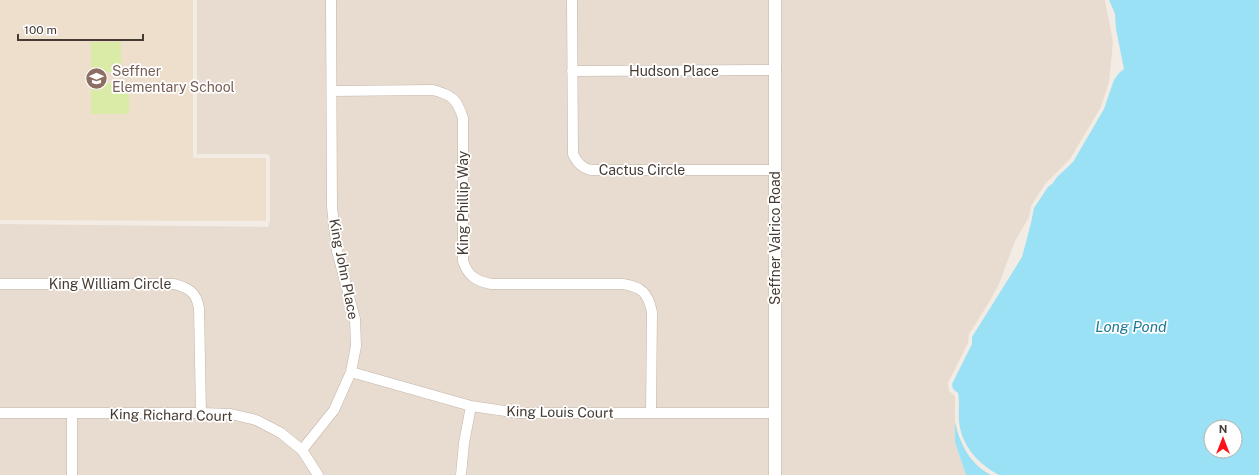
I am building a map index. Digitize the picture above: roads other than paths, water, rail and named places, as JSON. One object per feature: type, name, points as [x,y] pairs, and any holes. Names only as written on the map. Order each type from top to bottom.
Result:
[{"type":"street","name":"King John Place","points":[[302,450],[334,410],[351,372],[356,346],[355,319],[337,251],[332,208],[331,0]]},
{"type":"street","name":"Cactus Circle","points":[[572,0],[573,154],[576,160],[585,169],[776,170]]},
{"type":"street","name":"Seffner Valrico Road","points":[[775,0],[775,475]]},
{"type":"street","name":"Hudson Place","points":[[572,71],[776,70]]},
{"type":"street","name":"King Phillip Way","points":[[332,91],[433,90],[446,93],[454,99],[460,107],[463,118],[463,261],[466,269],[479,281],[491,284],[623,284],[634,286],[643,291],[650,300],[652,312],[651,413]]},
{"type":"street","name":"King William Circle","points":[[0,284],[174,284],[184,286],[191,291],[197,299],[199,308],[201,413]]},
{"type":"street","name":"King Louis Court","points":[[351,372],[471,406],[519,413],[775,413]]},
{"type":"street","points":[[461,475],[464,443],[471,406]]},
{"type":"street","name":"King Richard Court","points":[[0,413],[231,414],[256,420],[281,433],[302,450],[318,475]]},
{"type":"street","points":[[72,413],[72,475]]},
{"type":"water","name":"Long Pond","points":[[1109,0],[1259,0],[1259,475],[999,475],[991,471],[972,453],[960,430],[958,393],[953,389],[952,384],[972,344],[972,337],[1022,257],[1034,208],[1048,187],[1073,162],[1104,109],[1114,80],[1124,69],[1116,29],[1115,14]]},
{"type":"water","points":[[955,422],[963,446],[967,453],[977,465],[991,475],[966,475],[955,442]]},
{"type":"place","name":"Seffner Elementary School","points":[[96,79]]}]
